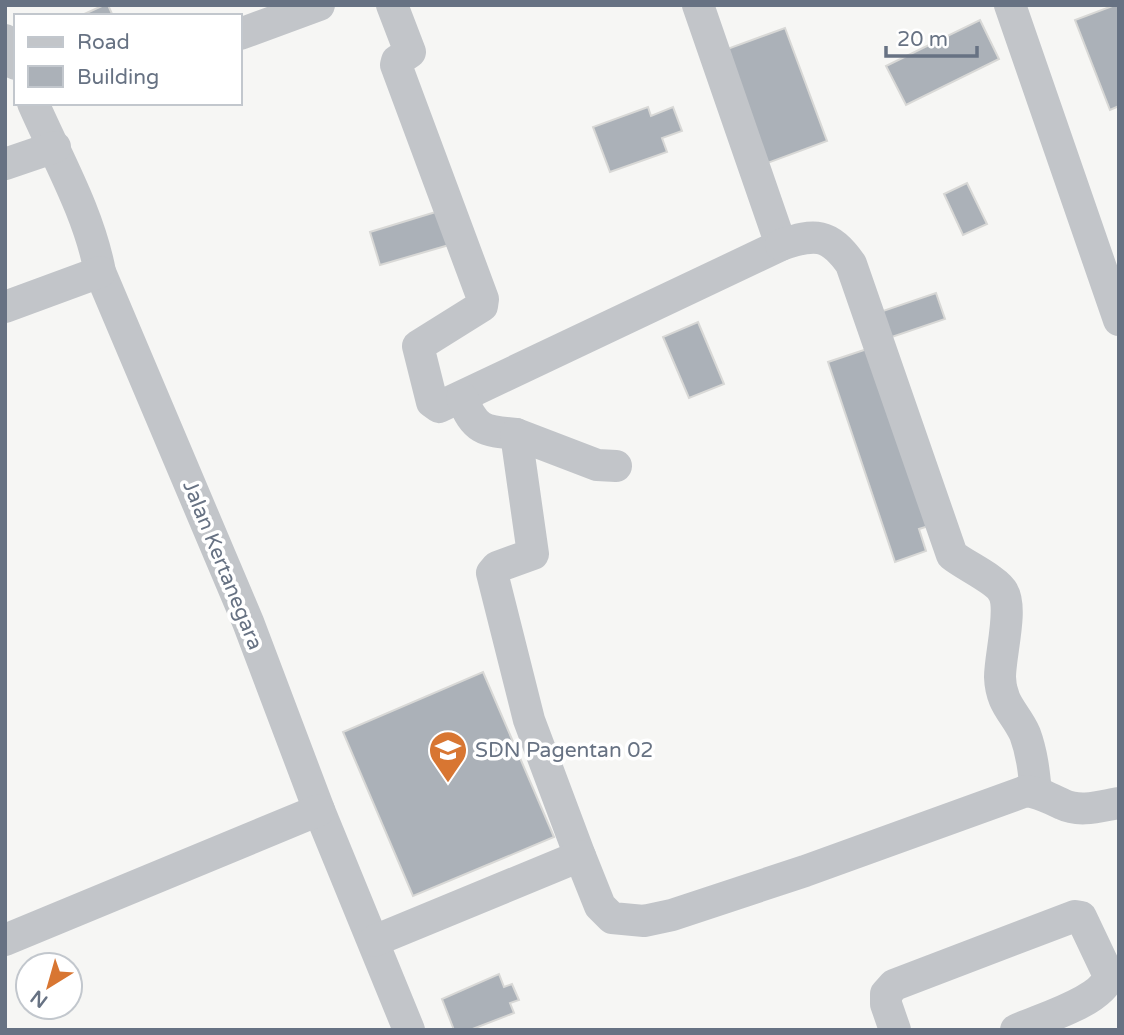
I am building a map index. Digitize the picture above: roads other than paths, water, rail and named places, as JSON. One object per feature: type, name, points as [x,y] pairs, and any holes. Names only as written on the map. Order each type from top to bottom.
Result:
[{"type":"street","points":[[242,33],[319,5]]},
{"type":"street","points":[[392,5],[410,52],[397,61],[397,65],[483,299],[482,306],[420,344],[417,350],[434,405],[439,407],[462,397],[781,245],[809,236],[825,239],[839,247],[851,264],[952,555],[998,585],[1005,593],[1008,608],[1002,640],[1002,690],[1004,702],[1024,732],[1033,764],[1036,792]]},
{"type":"street","points":[[698,5],[781,245]]},
{"type":"street","points":[[1010,5],[1119,320]]},
{"type":"street","points":[[5,40],[14,60]]},
{"type":"street","name":"Jalan Kertanegara","points":[[41,106],[97,253],[100,272],[248,622],[319,810],[409,1030]]},
{"type":"street","points":[[5,164],[55,147]]},
{"type":"street","points":[[5,307],[100,272]]},
{"type":"street","points":[[462,397],[474,423],[481,428],[516,434],[597,465],[616,466]]},
{"type":"street","points":[[516,434],[533,554],[497,567],[492,575],[529,720],[579,856],[600,906],[612,918],[644,921],[672,915],[805,871],[1026,791],[1046,793],[1064,805],[1089,809],[1119,803]]},
{"type":"street","points":[[5,940],[319,810]]},
{"type":"street","points":[[374,941],[579,856]]},
{"type":"street","points":[[895,1030],[886,1004],[886,994],[894,985],[1075,916],[1082,917],[1109,976],[1106,985],[1095,996],[1016,1030]]},
{"type":"place","name":"SDN Pagentan 02","points":[[448,784]]}]
